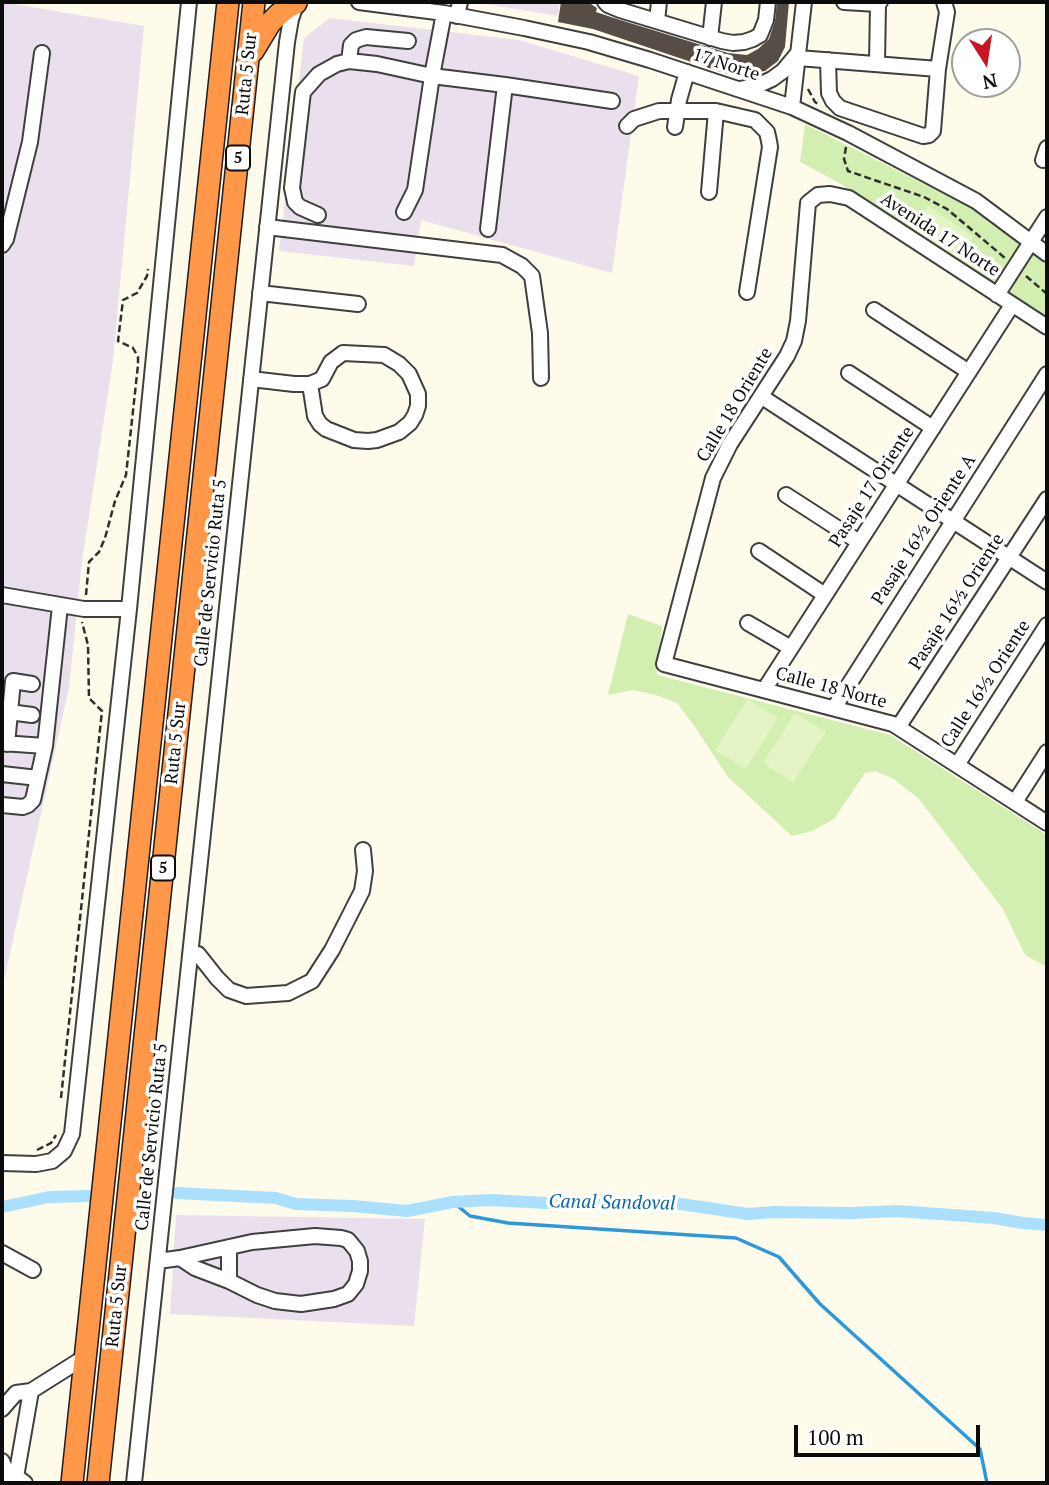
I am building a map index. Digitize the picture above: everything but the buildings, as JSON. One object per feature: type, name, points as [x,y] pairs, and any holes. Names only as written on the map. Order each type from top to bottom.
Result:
[{"type":"highway","name":"Ruta 5 Sur","points":[[72,1483],[228,2]]},
{"type":"highway","name":"Ruta 5 Sur","points":[[98,1483],[254,2]]},
{"type":"highway","points":[[248,63],[270,23],[297,2]]},
{"type":"street","points":[[2,1163],[44,1163],[58,1156],[68,1146],[72,1134],[129,609],[189,2]]},
{"type":"street","name":"Calle de Servicio Ruta 5","points":[[134,1483],[267,227],[289,28],[297,2]]},
{"type":"street","name":"17 Norte","points":[[359,2],[453,10],[589,42],[792,107],[848,133],[976,201],[1047,254]]},
{"type":"street","points":[[605,2],[657,21],[733,43],[744,42],[760,35],[764,28],[768,2]]},
{"type":"street","points":[[657,21],[659,2]]},
{"type":"street","points":[[710,37],[714,2]]},
{"type":"street","points":[[792,107],[804,2]]},
{"type":"street","points":[[844,2],[879,3],[877,64]]},
{"type":"street","points":[[828,60],[829,93],[840,108],[923,136],[929,135],[933,131],[938,69],[947,12],[944,2]]},
{"type":"street","points":[[404,212],[415,190],[432,76],[453,10]]},
{"type":"street","points":[[348,61],[351,45],[356,40],[366,37],[408,41]]},
{"type":"street","points":[[2,246],[6,239],[7,214],[30,142],[42,53]]},
{"type":"street","points":[[798,55],[938,69]]},
{"type":"street","points":[[740,89],[757,86],[772,79],[798,55]]},
{"type":"street","points":[[318,215],[295,202],[292,188],[303,92],[319,74],[337,64],[348,61],[377,64],[432,76],[612,101]]},
{"type":"street","points":[[675,127],[687,72]]},
{"type":"street","points":[[488,229],[505,85]]},
{"type":"street","points":[[627,126],[634,119],[659,111],[716,111],[755,120],[767,132],[770,148],[747,292]]},
{"type":"street","points":[[709,192],[716,111]]},
{"type":"street","name":"Avenida 17 Norte","points":[[808,203],[818,195],[830,194],[849,198],[1047,327]]},
{"type":"street","name":"Calle 18 Oriente","points":[[664,664],[713,478],[730,444],[792,348],[796,332],[808,203]]},
{"type":"street","points":[[997,295],[1047,217]]},
{"type":"street","points":[[267,227],[502,255],[522,266],[532,276],[540,333],[541,379]]},
{"type":"street","points":[[260,293],[358,304]]},
{"type":"street","name":"Pasaje 17 Oriente","points":[[764,690],[1012,305]]},
{"type":"street","points":[[874,310],[969,372]]},
{"type":"street","points":[[251,379],[310,384],[322,379],[331,362],[343,353],[384,355],[409,374],[418,394],[418,407],[410,423],[399,432],[368,442],[354,440],[320,424],[315,416],[310,384]]},
{"type":"street","points":[[849,373],[933,428]]},
{"type":"street","name":"Pasaje 16½ Oriente A","points":[[834,708],[1047,374]]},
{"type":"street","points":[[762,397],[1047,582]]},
{"type":"street","points":[[786,495],[859,542]]},
{"type":"street","name":"Pasaje 16½ Oriente","points":[[899,726],[1047,499]]},
{"type":"street","points":[[759,551],[825,595]]},
{"type":"street","points":[[2,595],[85,609],[129,609]]},
{"type":"street","points":[[2,805],[23,807],[33,800],[45,746],[60,606]]},
{"type":"street","points":[[748,623],[791,649]]},
{"type":"street","name":"Calle 16½ Oriente","points":[[957,765],[1047,625]]},
{"type":"street","name":"Calle 18 Norte","points":[[664,664],[899,726],[1047,823]]},
{"type":"street","points":[[32,684],[8,681],[4,744],[45,746]]},
{"type":"street","points":[[6,712],[32,715]]},
{"type":"street","points":[[1015,802],[1047,752]]},
{"type":"street","points":[[2,774],[38,778]]},
{"type":"street","points":[[190,954],[198,954],[229,990],[246,996],[288,993],[312,981],[332,950],[362,891],[365,872],[363,850]]},
{"type":"street","points":[[158,1261],[252,1242],[314,1236],[348,1240],[357,1251],[360,1271],[356,1284],[348,1294],[301,1304],[275,1301],[257,1295],[195,1268],[180,1258]]},
{"type":"street","points":[[229,1247],[229,1281]]},
{"type":"street","points":[[2,1253],[33,1270]]},
{"type":"street","points":[[2,1409],[9,1392],[31,1391],[85,1357]]},
{"type":"street","points":[[14,1480],[31,1391]]},
{"type":"street","points":[[2,1461],[14,1480]]},
{"type":"path","points":[[61,1105],[102,711],[89,698],[88,645],[82,621],[89,562],[99,552],[105,538],[126,475],[138,357],[133,348],[118,341],[123,300],[137,293],[147,276],[150,262]]},
{"type":"path","points":[[36,1164],[37,1149],[51,1143],[58,1133]]},
{"type":"shaded area","points":[[2,2],[144,26],[113,361],[82,561],[69,688],[2,989]]},
{"type":"shaded area","points":[[474,2],[560,2],[558,16]]},
{"type":"shaded area","points":[[330,18],[519,40],[639,76],[612,273],[421,220],[414,266],[279,251],[304,38]]},
{"type":"shaded area","points":[[176,1215],[425,1219],[414,1326],[170,1314]]},
{"type":"green space","points":[[805,124],[979,212],[1047,257],[1047,318],[841,184],[800,162]]},
{"type":"green space","points":[[928,206],[974,237],[958,261],[912,230]]},
{"type":"green space","points":[[628,614],[662,626],[657,675],[890,735],[1047,835],[1047,967],[1025,955],[1003,909],[919,799],[894,779],[875,771],[865,773],[834,819],[812,831],[792,836],[728,777],[677,703],[633,690],[608,695]]},
{"type":"green space","points":[[748,699],[778,718],[746,769],[715,750]]},
{"type":"green space","points":[[795,713],[826,732],[793,783],[763,763]]},
{"type":"waterway","name":"Canal Sandoval","points":[[177,1193],[276,1198],[296,1204],[407,1211],[453,1202],[492,1200],[582,1205],[648,1205],[667,1202],[748,1214],[897,1211],[1047,1225]]},
{"type":"waterway","name":"Canal Sandoval","points":[[2,1207],[49,1197],[89,1196]]},
{"type":"waterway","points":[[453,1202],[470,1216],[508,1223],[736,1238],[779,1257],[820,1304],[980,1449],[987,1483]]}]
